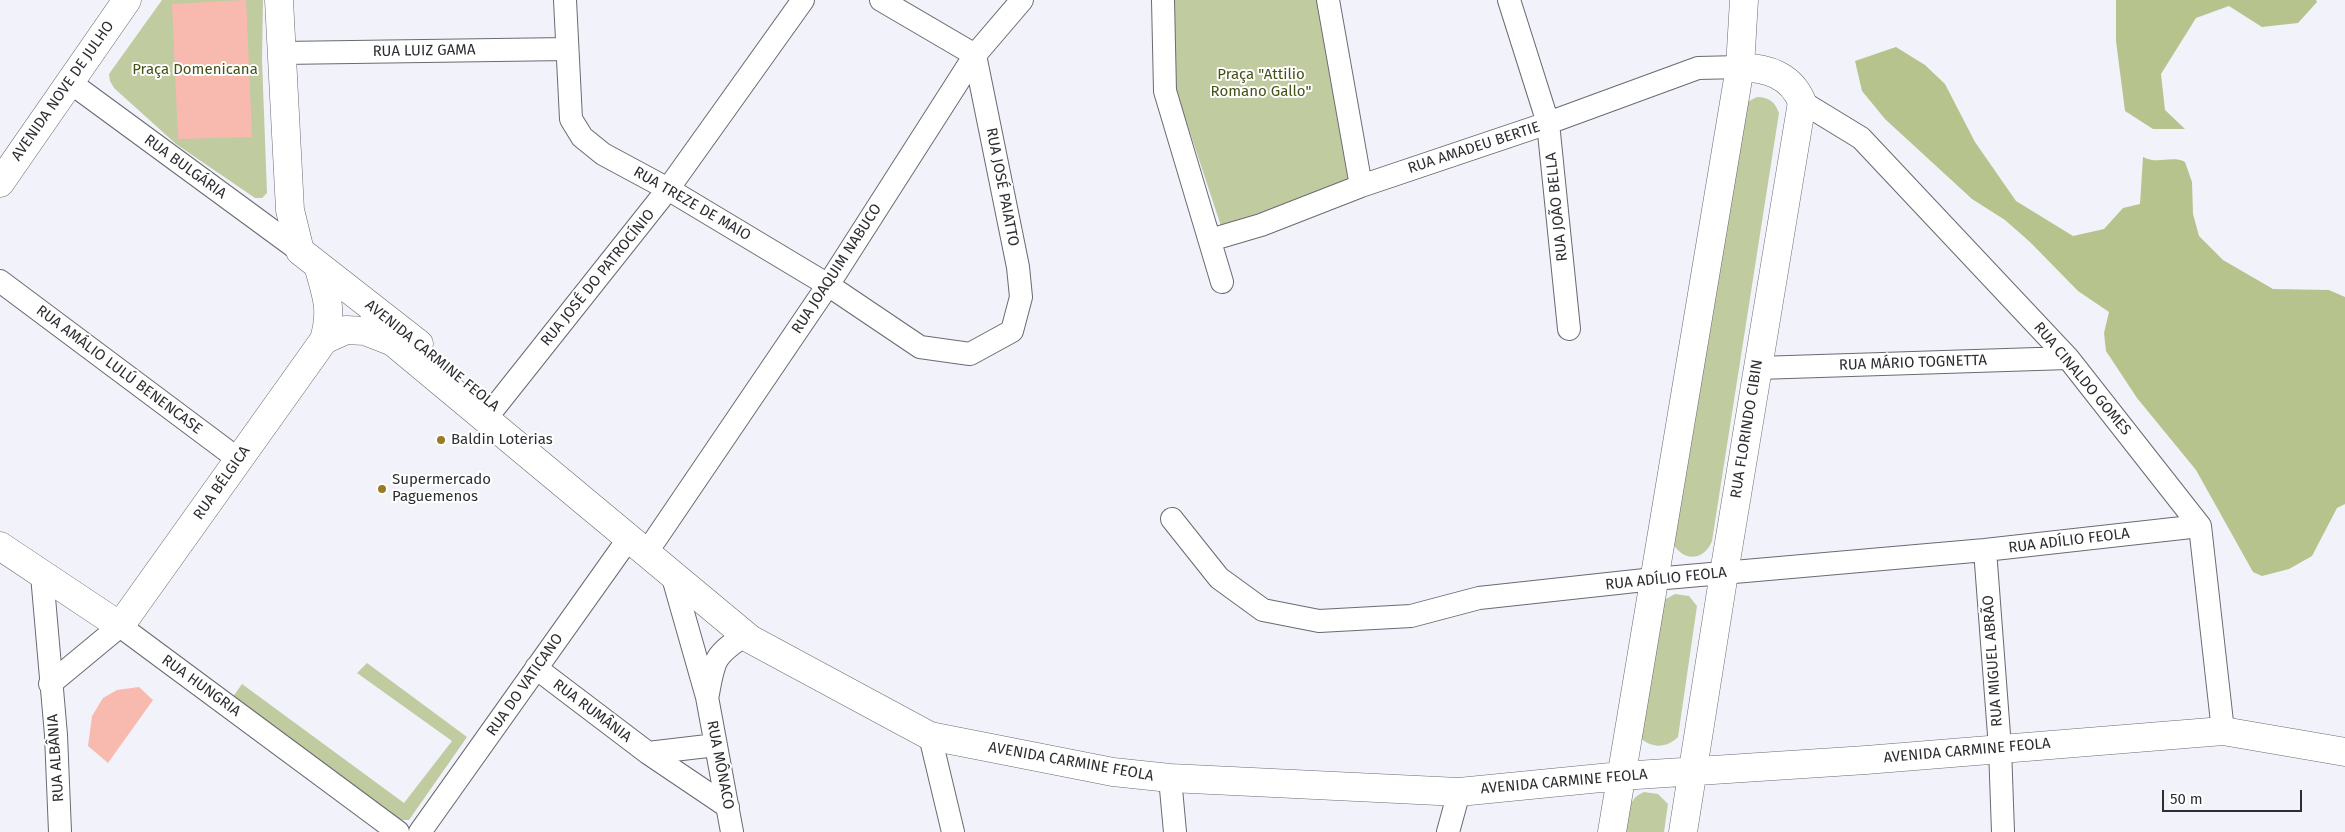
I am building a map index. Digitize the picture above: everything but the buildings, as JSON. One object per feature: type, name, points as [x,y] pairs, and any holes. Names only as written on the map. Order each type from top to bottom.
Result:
[{"type":"main road","name":"AVENIDA NOVE DE JULHO","points":[[0,183],[127,0]]},
{"type":"main road","points":[[279,0],[290,210],[309,258]]},
{"type":"main road","points":[[1612,832],[1740,68],[1744,0]]},
{"type":"main road","points":[[1740,68],[1760,68],[1785,79],[1797,89],[1802,102]]},
{"type":"main road","name":"RUA FLORINDO CIBIN","points":[[1684,832],[1724,573],[1802,102]]},
{"type":"main road","name":"RUA BÉLGICA","points":[[120,626],[324,340],[329,323],[330,308],[309,258]]},
{"type":"main road","name":"AVENIDA CARMINE FEOLA","points":[[309,258],[398,327],[494,407],[642,539],[672,574],[745,635],[930,736],[1113,772],[1170,778],[1459,792],[1620,776],[2222,731],[2345,752]]},
{"type":"main road","name":"AVENIDA CARMINE FEOLA","points":[[324,340],[346,330],[365,331],[393,342],[642,539],[762,625],[801,666]]},
{"type":"main road","name":"RUA HUNGRIA","points":[[0,546],[42,576],[120,626]]},
{"type":"street","name":"RUA TREZE DE MAIO","points":[[565,0],[570,120],[582,137],[603,154],[668,189],[828,285],[920,347]]},
{"type":"street","name":"RUA JOSÉ DO PATROCÍNIO","points":[[494,407],[668,189],[803,0]]},
{"type":"street","points":[[881,0],[976,55]]},
{"type":"street","name":"RUA JOAQUIM NABUCO","points":[[642,539],[828,285],[976,55],[1022,0]]},
{"type":"street","points":[[1163,0],[1165,91],[1222,282]]},
{"type":"street","points":[[1328,0],[1362,186]]},
{"type":"street","name":"RUA JOÃO BELLA","points":[[1509,0],[1548,123],[1569,329]]},
{"type":"street","name":"RUA LUIZ GAMA","points":[[281,53],[567,49]]},
{"type":"street","name":"RUA JOSÉ PAIATTO","points":[[920,347],[970,354],[1012,331],[1021,297],[1018,267],[976,55]]},
{"type":"street","name":"RUA AMADEU BERTIE","points":[[1210,240],[1261,225],[1362,186],[1548,123],[1698,68],[1740,68]]},
{"type":"street","name":"RUA BULGÁRIA","points":[[70,83],[309,258]]},
{"type":"street","name":"RUA CINALDO GOMES","points":[[1802,102],[1861,138],[2068,358],[2200,526]]},
{"type":"street","name":"RUA AMÁLIO LULÚ BENENCASE","points":[[0,282],[238,459]]},
{"type":"street","name":"RUA MÁRIO TOGNETTA","points":[[1758,368],[2068,358]]},
{"type":"street","name":"RUA ADÍLIO FEOLA","points":[[1172,519],[1219,578],[1263,610],[1319,620],[1411,616],[1479,598],[1654,579],[1985,550],[2200,526]]},
{"type":"street","points":[[2200,526],[2222,731]]},
{"type":"street","name":"RUA DO VATICANO","points":[[420,832],[536,668],[642,539]]},
{"type":"street","name":"RUA MIGUEL ABRÃO","points":[[1985,550],[2000,748],[2003,832]]},
{"type":"street","name":"RUA MÔNACO","points":[[672,574],[707,698],[732,832]]},
{"type":"street","name":"RUA ALBÂNIA","points":[[42,576],[50,684],[56,735],[60,832]]},
{"type":"street","points":[[50,684],[120,626]]},
{"type":"street","name":"RUA HUNGRIA","points":[[120,626],[398,832]]},
{"type":"street","name":"RUA MÔNACO","points":[[707,698],[713,665],[718,656],[745,635]]},
{"type":"street","name":"RUA RUMÂNIA","points":[[536,668],[648,753],[728,807]]},
{"type":"street","points":[[930,736],[953,832]]},
{"type":"street","points":[[648,753],[716,745]]},
{"type":"street","points":[[1170,778],[1175,832]]},
{"type":"street","points":[[1448,832],[1459,792]]},
{"type":"green space","name":"Praça Domenicana","points":[[162,0],[263,0],[262,60],[267,193],[262,198],[255,198],[176,144],[114,88],[110,81],[109,74]]},
{"type":"green space","name":"Praça \"Attilio Romano Gallo\"","points":[[1171,0],[1331,0],[1361,186],[1222,229],[1175,87]]},
{"type":"green space","points":[[2116,0],[2316,0],[2317,2],[2298,23],[2262,27],[2229,6],[2196,18],[2161,74],[2165,110],[2185,129],[2153,129],[2125,111],[2116,41]]},
{"type":"green space","points":[[1896,47],[1925,65],[1945,84],[1975,142],[2016,201],[2073,236],[2104,229],[2123,208],[2140,204],[2143,157],[2154,160],[2180,160],[2185,162],[2192,182],[2193,214],[2199,236],[2223,260],[2273,289],[2329,290],[2345,297],[2345,504],[2337,508],[2312,556],[2289,569],[2262,576],[2253,572],[2196,470],[2137,398],[2106,351],[2104,333],[2109,312],[2078,291],[2030,242],[2005,220],[1972,199],[1885,119],[1862,91],[1855,61]]},
{"type":"green space","points":[[1757,97],[1771,101],[1779,113],[1712,541],[1704,553],[1692,557],[1681,553],[1672,541],[1747,102]]},
{"type":"green space","points":[[1675,594],[1689,596],[1697,606],[1678,737],[1669,744],[1658,746],[1648,743],[1639,737],[1664,600]]},
{"type":"green space","points":[[367,663],[467,737],[409,820],[397,820],[230,701],[242,684],[404,803],[452,741],[357,673]]},
{"type":"green space","points":[[1644,792],[1658,794],[1668,804],[1664,832],[1625,832],[1627,814],[1631,803],[1638,795]]},
{"type":"place","name":"Baldin Loterias","points":[[441,440]]},
{"type":"place","name":"Supermercado Paguemenos","points":[[382,489]]}]
